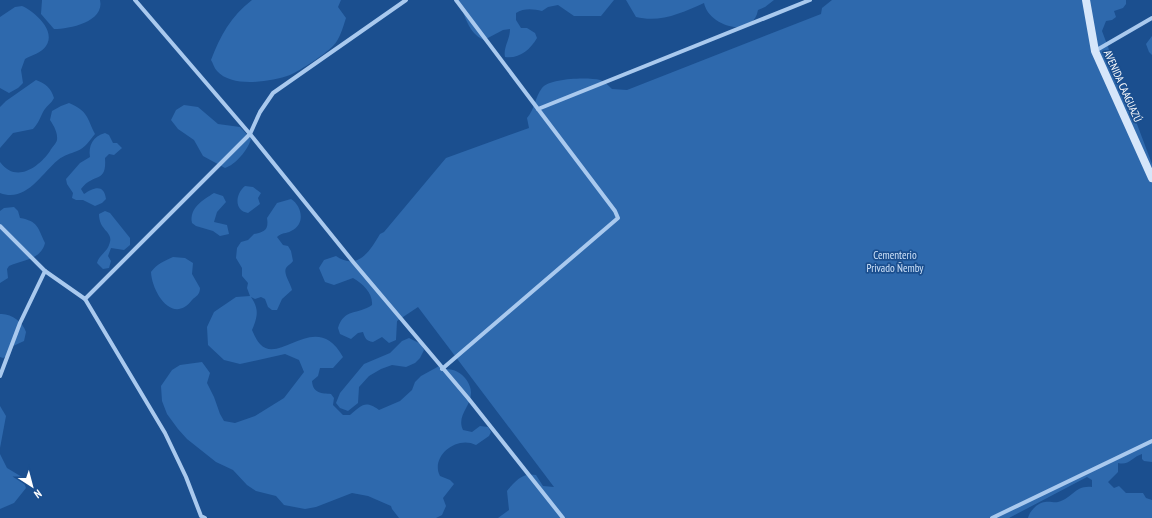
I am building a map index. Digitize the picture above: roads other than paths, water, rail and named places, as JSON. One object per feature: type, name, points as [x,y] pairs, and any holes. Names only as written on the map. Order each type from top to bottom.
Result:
[{"type":"street","points":[[135,0],[250,134],[442,369],[468,398],[563,518]]},
{"type":"street","points":[[85,299],[250,134],[260,112],[273,93],[406,0]]},
{"type":"street","points":[[442,369],[618,218],[618,215],[456,0]]},
{"type":"street","points":[[538,109],[810,0]]},
{"type":"street","name":"AVENIDA CAAGUAZÚ","points":[[1086,0],[1095,51],[1152,178]]},
{"type":"street","points":[[1095,51],[1152,18]]},
{"type":"street","points":[[0,226],[45,271],[85,299],[165,432],[202,517]]},
{"type":"street","points":[[0,376],[20,323],[45,271]]},
{"type":"street","points":[[992,518],[1152,441]]},
{"type":"park label","name":"Cementerio Privado Ñemby","points":[[895,261]]}]
